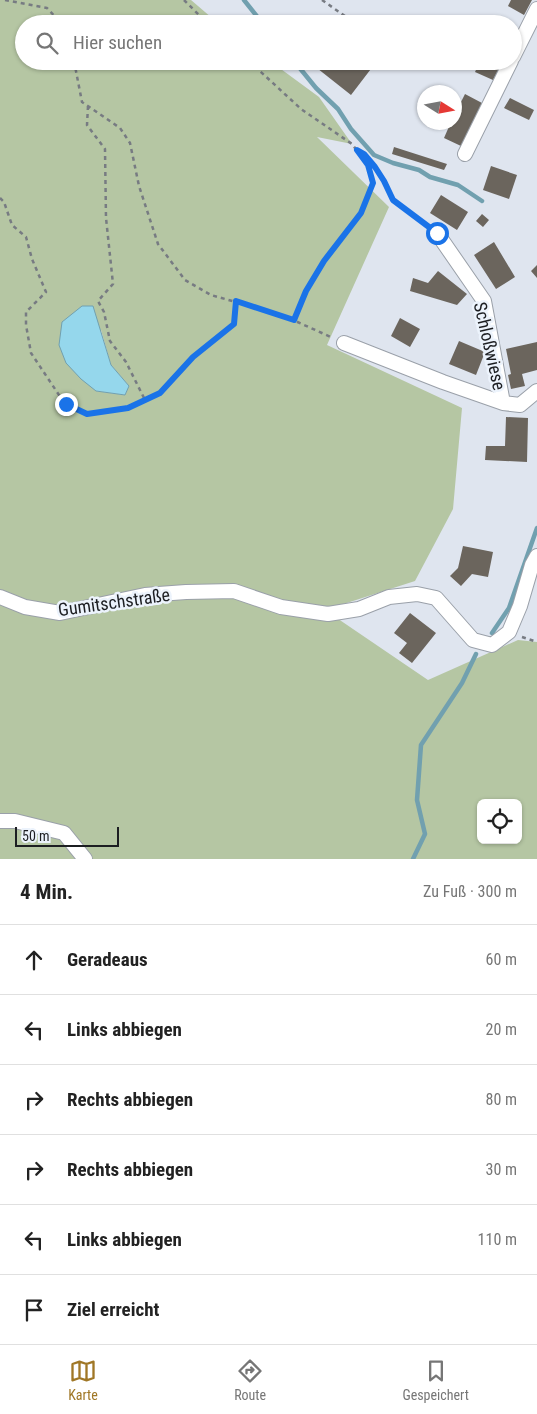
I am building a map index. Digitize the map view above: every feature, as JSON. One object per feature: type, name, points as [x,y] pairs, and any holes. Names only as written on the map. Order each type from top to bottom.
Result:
[{"type":"street","points":[[522,39],[537,9]]},
{"type":"street","points":[[465,154],[507,70]]},
{"type":"street","name":"Schloßwiese","points":[[437,233],[484,301],[503,403],[520,404],[537,391]]},
{"type":"street","points":[[344,344],[503,403]]},
{"type":"street","name":"Gumitschstraße","points":[[0,597],[25,607],[60,613],[145,595],[186,592],[234,592],[281,607],[328,614],[359,609],[388,598],[417,594],[436,598],[473,640],[492,646],[509,632],[520,606],[532,565],[537,556]]},
{"type":"street","points":[[0,821],[15,820],[64,833],[85,859]]},
{"type":"path","points":[[5,0],[47,8],[54,15]]},
{"type":"path","points":[[19,0],[24,4]]},
{"type":"path","points":[[184,0],[199,15]]},
{"type":"path","points":[[322,0],[343,15]]},
{"type":"path","points":[[76,70],[82,102],[120,128],[130,143],[139,186],[158,244],[185,280],[211,295],[294,320],[344,344]]},
{"type":"path","points":[[259,70],[301,109],[352,144],[368,165],[373,183],[361,213],[324,261],[306,291],[294,320]]},
{"type":"path","points":[[88,106],[87,125],[104,149],[106,218],[113,284],[98,301],[104,312],[110,341],[126,362],[145,400]]},
{"type":"path","points":[[357,150],[364,154],[375,167],[393,200],[437,233]]},
{"type":"path","points":[[0,198],[4,202],[12,225],[26,237],[32,259],[46,292],[26,312],[26,325],[31,353],[66,404],[87,414],[128,408],[160,393],[193,357],[234,324],[236,301]]},
{"type":"green space","points":[[0,0],[191,0],[208,15],[15,15],[15,70],[282,70],[319,97],[352,144],[317,137],[389,207],[327,345],[462,408],[453,509],[415,581],[325,610],[428,680],[518,640],[537,642],[537,859],[0,859]],"holes":[[[101,330],[111,365],[129,386],[125,395],[96,391]]]},
{"type":"water","points":[[82,306],[93,306],[111,365],[129,386],[125,395],[96,391],[66,363],[59,345],[62,322]]},
{"type":"building","points":[[511,0],[532,0],[524,15],[508,6]]},
{"type":"building","points":[[319,70],[370,70],[351,95]]},
{"type":"building","points":[[476,70],[498,70],[493,80],[475,72]]},
{"type":"building","points":[[465,94],[482,103],[461,146],[444,138],[448,130],[462,130],[462,100]]},
{"type":"building","points":[[510,98],[534,110],[529,120],[504,108]]},
{"type":"building","points":[[394,147],[447,164],[444,170],[392,154]]},
{"type":"building","points":[[491,166],[517,175],[509,199],[483,190]]},
{"type":"building","points":[[441,195],[468,212],[457,230],[430,213]]},
{"type":"building","points":[[482,214],[489,220],[483,227],[476,221]]},
{"type":"building","points":[[494,242],[515,277],[496,289],[474,255]]},
{"type":"building","points":[[537,265],[537,278],[531,271]]},
{"type":"building","points":[[438,271],[467,294],[457,305],[410,291],[413,278],[428,283]]},
{"type":"building","points":[[400,318],[420,329],[410,347],[391,336]]},
{"type":"building","points":[[459,341],[485,352],[476,375],[449,364]]},
{"type":"building","points":[[537,342],[537,370],[522,374],[525,386],[511,389],[508,375],[511,374],[506,349]]},
{"type":"building","points":[[506,417],[528,418],[527,462],[485,460],[486,446],[505,446]]},
{"type":"building","points":[[463,546],[493,552],[488,577],[472,574],[461,586],[450,576],[458,568]]},
{"type":"building","points":[[410,613],[436,633],[412,663],[399,653],[407,643],[394,633]]},
{"type":"waterway","points":[[244,0],[256,15]]},
{"type":"waterway","points":[[301,70],[316,88],[338,109],[351,129],[374,155],[393,163],[419,170],[430,177],[458,185],[482,201]]},
{"type":"waterway","points":[[492,633],[509,608],[537,528]]},
{"type":"waterway","points":[[413,859],[425,834],[417,800],[421,745],[462,683],[476,654]]},
{"type":"route","points":[[66,404],[87,414],[128,408],[160,393],[193,357],[234,324],[236,301],[294,320],[306,291],[324,261],[361,213],[373,183],[368,165],[357,150],[364,154],[375,167],[393,200],[437,233]]}]
